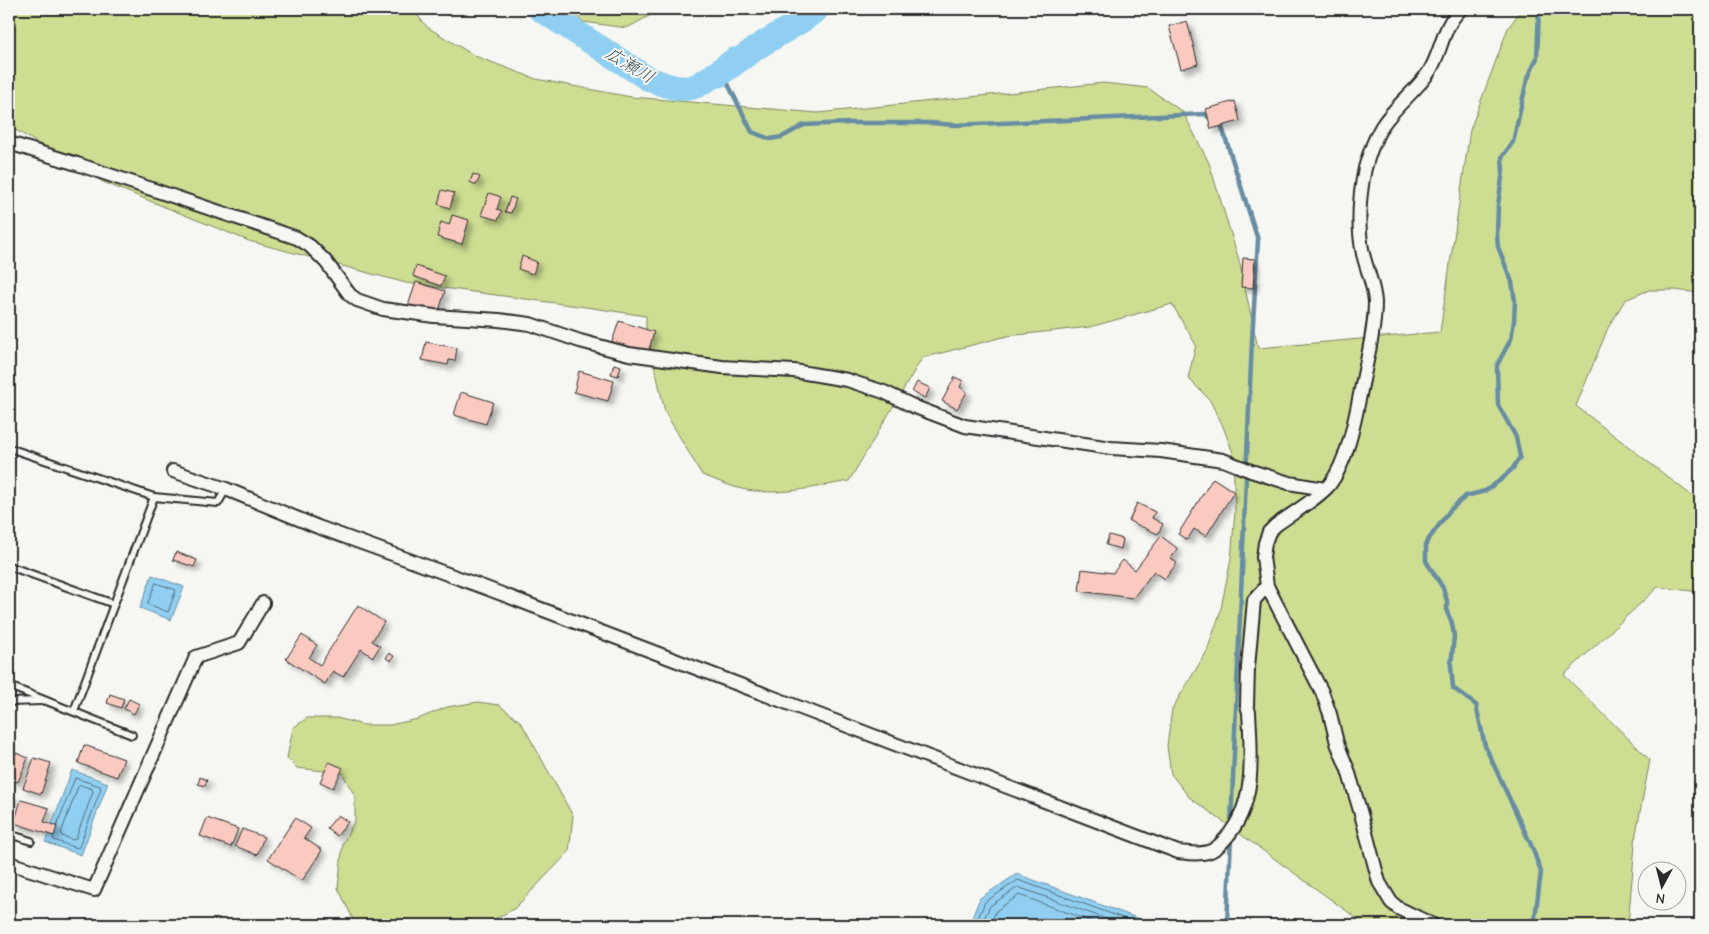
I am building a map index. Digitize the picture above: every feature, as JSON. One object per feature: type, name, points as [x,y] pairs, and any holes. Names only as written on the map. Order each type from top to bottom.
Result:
[{"type":"street","points":[[1433,925],[1398,908],[1391,902],[1379,882],[1361,814],[1348,770],[1337,743],[1330,714],[1267,586],[1263,558],[1269,532],[1325,489],[1339,469],[1353,423],[1372,333],[1375,301],[1363,254],[1359,227],[1359,205],[1366,168],[1375,140],[1382,126],[1408,98],[1430,70],[1449,23],[1461,9]]},
{"type":"street","points":[[9,143],[297,238],[310,246],[326,262],[350,295],[357,300],[383,309],[434,316],[530,324],[580,341],[629,354],[722,367],[794,371],[838,378],[884,392],[915,407],[965,426],[1111,448],[1161,451],[1223,460],[1289,483],[1325,489]]},
{"type":"street","points":[[173,471],[226,489],[318,527],[486,588],[1178,852],[1198,854],[1210,852],[1223,842],[1234,829],[1245,808],[1249,789],[1251,758],[1249,712],[1246,706],[1254,600],[1267,586]]},
{"type":"street","points":[[9,863],[94,890],[196,656],[238,644],[263,603]]},
{"type":"lane","points":[[9,448],[154,497],[218,503],[226,489]]},
{"type":"lane","points":[[74,711],[154,497]]},
{"type":"lane","points":[[9,566],[114,604]]},
{"type":"lane","points":[[9,686],[132,735]]},
{"type":"lane","points":[[9,702],[48,701]]},
{"type":"lane","points":[[9,834],[31,842]]},
{"type":"green space","points":[[9,9],[412,9],[427,27],[475,56],[536,79],[631,97],[818,113],[1103,83],[1148,88],[1183,112],[1209,163],[1239,260],[1258,348],[1440,332],[1470,130],[1508,28],[1522,9],[1700,9],[1700,293],[1675,290],[1649,290],[1625,300],[1608,328],[1576,406],[1700,502],[1700,592],[1658,587],[1564,675],[1650,760],[1636,833],[1628,925],[1366,925],[1189,797],[1171,774],[1167,746],[1172,709],[1207,651],[1220,613],[1231,559],[1235,511],[1233,453],[1222,424],[1209,399],[1188,378],[1196,345],[1172,304],[1090,327],[1007,336],[922,358],[849,481],[782,492],[737,488],[702,475],[665,412],[646,328],[646,316],[406,283],[249,241],[103,182],[9,126]]},
{"type":"green space","points":[[569,9],[662,9],[627,28],[583,22]]},
{"type":"green space","points":[[478,702],[499,705],[521,722],[573,816],[569,852],[514,909],[483,925],[356,925],[338,888],[343,843],[355,820],[355,796],[342,773],[297,768],[287,758],[293,728],[307,718],[337,718],[363,725],[390,725],[418,719],[447,707]]},
{"type":"water","points":[[152,575],[184,587],[171,620],[140,608]]},
{"type":"water","points":[[72,770],[108,783],[81,855],[45,842]]},
{"type":"water","points":[[1017,874],[1156,925],[969,925],[980,898]]},
{"type":"building","points":[[1187,21],[1198,64],[1181,69],[1169,26]]},
{"type":"building","points":[[1235,101],[1240,121],[1211,129],[1206,109]]},
{"type":"building","points":[[473,174],[480,177],[476,185],[470,182]]},
{"type":"building","points":[[442,190],[454,193],[450,208],[438,204]]},
{"type":"building","points":[[489,193],[501,197],[497,209],[502,211],[498,220],[481,215]]},
{"type":"building","points":[[510,197],[516,199],[511,213],[505,212]]},
{"type":"building","points":[[452,215],[469,220],[462,244],[437,237],[441,222],[449,225]]},
{"type":"building","points":[[522,256],[537,262],[533,274],[518,269]]},
{"type":"building","points":[[1243,258],[1255,259],[1253,288],[1241,287]]},
{"type":"building","points":[[416,266],[445,276],[441,286],[413,276]]},
{"type":"building","points":[[416,282],[445,291],[438,315],[408,306]]},
{"type":"building","points":[[619,321],[654,332],[648,353],[612,342]]},
{"type":"building","points":[[426,342],[457,348],[455,361],[449,360],[448,365],[422,360]]},
{"type":"building","points":[[614,364],[621,366],[618,376],[611,374]]},
{"type":"building","points":[[579,371],[614,381],[608,401],[574,392]]},
{"type":"building","points":[[955,377],[963,381],[960,387],[967,392],[957,409],[942,401]]},
{"type":"building","points":[[917,382],[930,388],[925,398],[912,392]]},
{"type":"building","points":[[461,392],[493,402],[486,424],[454,415]]},
{"type":"building","points":[[1213,478],[1234,492],[1206,536],[1194,529],[1187,540],[1178,534]]},
{"type":"building","points":[[1137,503],[1155,512],[1152,518],[1163,524],[1158,534],[1129,521]]},
{"type":"building","points":[[1109,535],[1123,539],[1121,549],[1106,545]]},
{"type":"building","points":[[1161,536],[1178,549],[1171,558],[1177,563],[1165,579],[1154,571],[1133,598],[1079,591],[1082,569],[1113,573],[1123,560],[1135,570]]},
{"type":"building","points":[[176,552],[197,560],[194,567],[173,560]]},
{"type":"building","points":[[358,605],[384,622],[372,641],[380,646],[373,657],[361,649],[343,677],[333,671],[325,684],[286,659],[302,635],[317,645],[309,658],[320,665]]},
{"type":"building","points":[[389,653],[394,656],[391,661],[386,658]]},
{"type":"building","points":[[110,694],[124,699],[121,708],[107,703]]},
{"type":"building","points":[[129,699],[139,704],[134,714],[124,709]]},
{"type":"building","points":[[84,745],[124,759],[117,777],[78,763]]},
{"type":"building","points":[[9,750],[28,758],[18,782],[9,778]]},
{"type":"building","points":[[34,758],[51,763],[41,794],[23,788]]},
{"type":"building","points":[[329,762],[343,768],[333,788],[320,782]]},
{"type":"building","points":[[200,777],[207,780],[205,786],[198,784]]},
{"type":"building","points":[[9,795],[14,796],[9,811]]},
{"type":"building","points":[[21,800],[49,808],[44,822],[57,826],[54,836],[14,823]]},
{"type":"building","points":[[338,815],[348,822],[337,836],[327,828]]},
{"type":"building","points":[[207,818],[238,829],[231,847],[200,836]]},
{"type":"building","points":[[295,818],[311,828],[304,838],[322,850],[302,881],[268,859]]},
{"type":"building","points":[[242,829],[264,837],[257,855],[235,846]]},
{"type":"building","points":[[230,920],[237,925],[225,925]]},
{"type":"waterway","name":"広瀬川","points":[[540,9],[647,78],[662,84],[678,88],[694,87],[734,60],[719,75]]},
{"type":"waterway","name":"広瀬川","points":[[721,73],[817,9]]},
{"type":"waterway","points":[[1528,925],[1535,918],[1541,872],[1532,847],[1485,746],[1476,705],[1453,688],[1451,666],[1454,636],[1452,623],[1447,612],[1447,601],[1443,588],[1426,561],[1426,543],[1450,510],[1466,496],[1485,491],[1502,479],[1513,468],[1520,457],[1516,437],[1498,405],[1497,365],[1511,339],[1515,301],[1512,282],[1498,247],[1498,205],[1503,171],[1502,157],[1513,142],[1527,80],[1537,58],[1539,9]]},
{"type":"waterway","points":[[719,75],[728,84],[752,132],[770,139],[782,137],[804,125],[849,123],[931,123],[954,125],[1205,114],[1208,117],[1213,115]]},
{"type":"waterway","points":[[1220,121],[1258,240],[1231,824]]},
{"type":"waterway","points":[[1227,925],[1231,837]]}]
